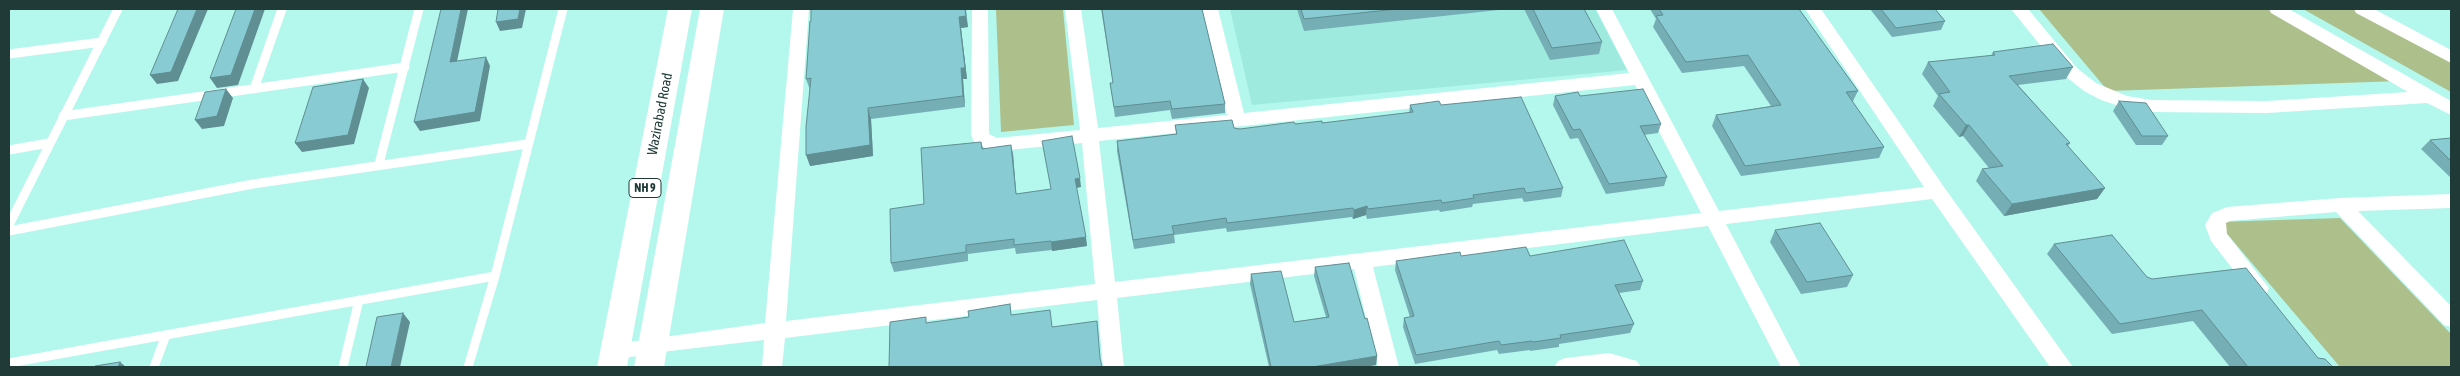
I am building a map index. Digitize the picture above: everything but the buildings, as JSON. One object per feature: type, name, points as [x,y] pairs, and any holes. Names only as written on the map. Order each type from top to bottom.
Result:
[{"type":"highway","name":"Wazirabad Road","points":[[613,359],[680,9]]},
{"type":"highway","name":"NH 9","points":[[651,356],[712,9]]},
{"type":"street","points":[[772,367],[801,9]]},
{"type":"street","points":[[980,9],[982,140],[996,145],[1090,137],[1640,78]]},
{"type":"street","points":[[1073,9],[1090,137],[1114,367]]},
{"type":"street","points":[[1210,9],[1237,120]]},
{"type":"street","points":[[1604,9],[1791,367]]},
{"type":"street","points":[[1813,9],[1938,192],[2062,367]]},
{"type":"street","points":[[2019,9],[2071,72],[2090,87],[2107,96],[2125,102],[2151,106],[2267,107],[2429,97]]},
{"type":"street","points":[[2284,12],[2308,9]]},
{"type":"street","points":[[2362,9],[2451,57]]},
{"type":"street","points":[[2284,12],[2451,109]]},
{"type":"street","points":[[613,359],[651,356],[775,330],[1938,192]]},
{"type":"street","points":[[2273,306],[2218,236],[2215,225],[2219,218],[2227,214],[2340,205],[2451,201]]},
{"type":"street","points":[[2340,205],[2451,319]]},
{"type":"street","points":[[1362,260],[1389,367]]},
{"type":"street","points":[[1565,367],[1609,362],[1630,367]]},
{"type":"lane","points":[[9,225],[118,9]]},
{"type":"lane","points":[[254,89],[282,9]]},
{"type":"lane","points":[[379,164],[419,9]]},
{"type":"lane","points":[[468,367],[495,276],[527,144],[563,9]]},
{"type":"lane","points":[[9,54],[102,42]]},
{"type":"lane","points":[[63,116],[405,67]]},
{"type":"lane","points":[[9,150],[49,143]]},
{"type":"lane","points":[[9,231],[253,184],[379,164],[527,144]]},
{"type":"lane","points":[[9,363],[495,276]]},
{"type":"lane","points":[[343,367],[359,300]]},
{"type":"lane","points":[[154,367],[166,335]]},
{"type":"shaded area","points":[[996,9],[1063,9],[1074,125],[1001,132]]},
{"type":"shaded area","points":[[1230,9],[1595,9],[1627,70],[1252,105]]},
{"type":"shaded area","points":[[2039,9],[2270,9],[2400,81],[2108,91]]},
{"type":"shaded area","points":[[2303,9],[2357,9],[2451,61],[2451,92]]},
{"type":"shaded area","points":[[2340,218],[2451,334],[2451,367],[2340,367],[2217,222]]}]
